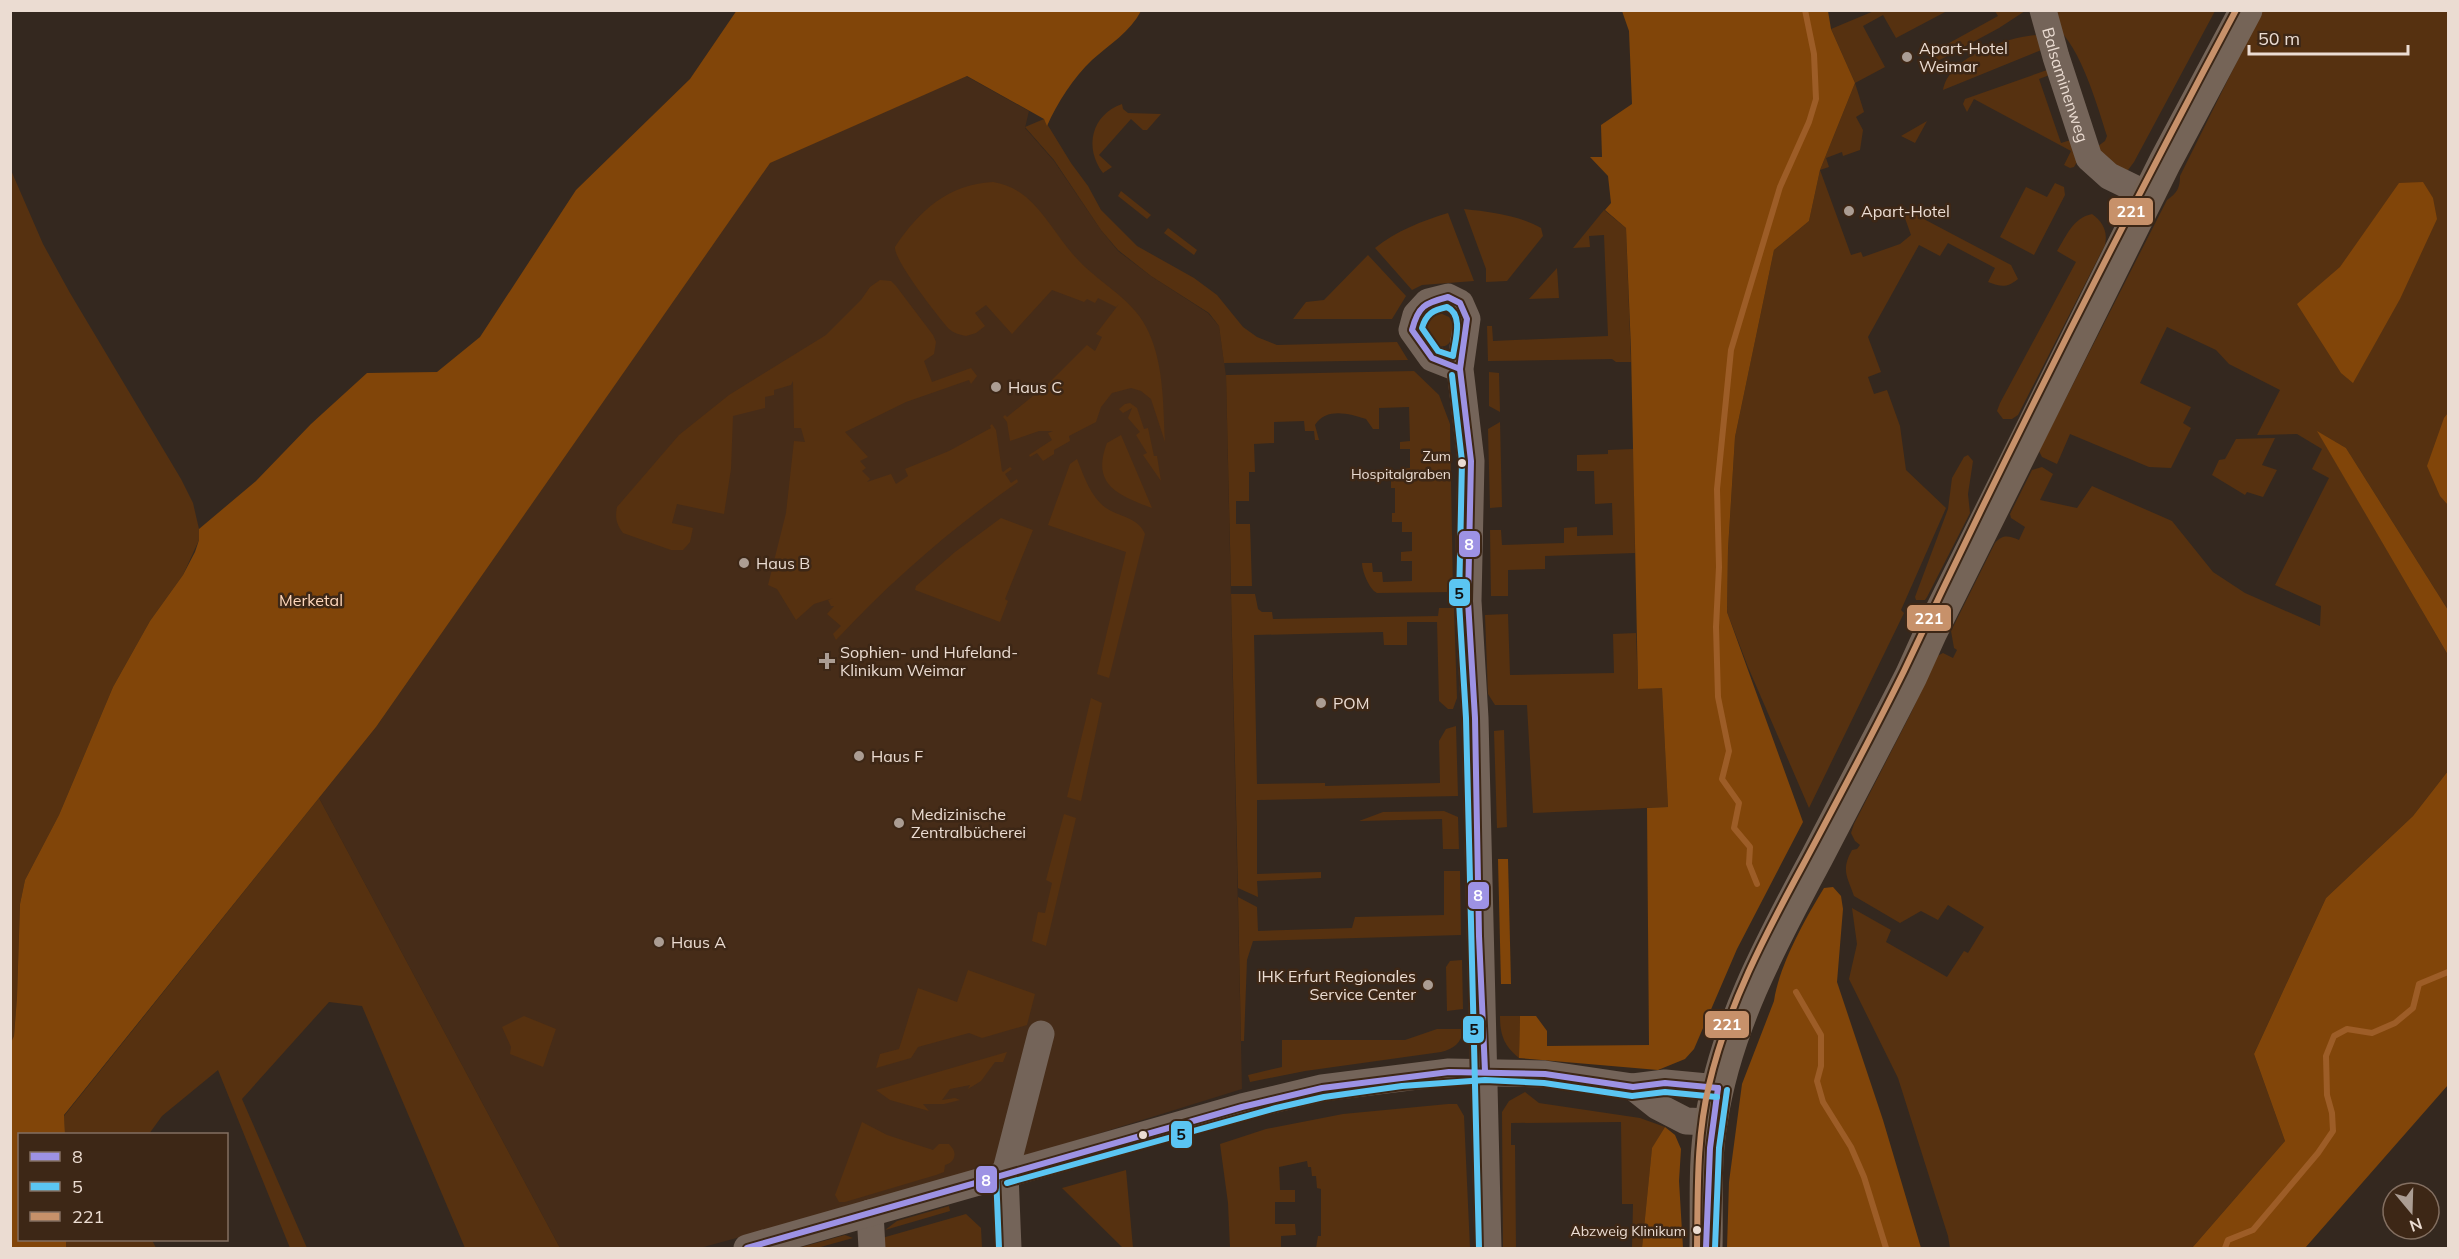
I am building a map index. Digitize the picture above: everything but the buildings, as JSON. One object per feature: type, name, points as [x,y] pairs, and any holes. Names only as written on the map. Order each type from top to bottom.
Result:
[{"type":"main road","points":[[1706,1248],[1707,1162],[1711,1122],[1718,1088],[1730,1041],[1777,933],[1911,676],[2165,162],[2246,10]]},
{"type":"street","name":"Balsaminenweg","points":[[2043,10],[2089,158],[2109,176],[2150,196]]},
{"type":"street","points":[[1460,369],[1471,461],[1468,601],[1475,718],[1488,1248]]},
{"type":"street","points":[[1008,1248],[1005,1174],[1041,1034]]},
{"type":"street","points":[[747,1248],[1284,1096],[1401,1077],[1485,1071],[1545,1074],[1633,1087],[1672,1083],[1718,1088]]},
{"type":"street","points":[[1633,1087],[1657,1106],[1686,1121],[1711,1122]]},
{"type":"street","points":[[870,1212],[872,1248]]},
{"type":"shaded area","points":[[1874,11],[1947,11],[1896,38],[1883,15],[1863,26],[1885,67],[1855,83],[1831,29]]},
{"type":"shaded area","points":[[1995,11],[2025,11],[1938,61],[1933,52],[1998,16]]},
{"type":"shaded area","points":[[2053,11],[2215,11],[2134,162],[2125,174],[2094,149],[2105,141],[2107,136],[2087,78],[2073,49],[2056,27]]},
{"type":"shaded area","points":[[2262,11],[2448,11],[2448,610],[2346,448],[2318,432],[2448,655],[2448,771],[2413,816],[2326,898],[2254,1054],[2285,1141],[2192,1248],[1950,1248],[1898,1078],[1849,979],[1857,944],[1852,908],[1891,930],[1886,942],[1947,977],[1964,951],[1968,953],[1984,927],[1948,905],[1938,920],[1921,911],[1900,923],[1854,896],[1846,868],[1852,850],[1857,849],[1860,845],[1851,833],[1854,824],[1911,713],[1937,656],[1943,653],[1953,658],[1957,650],[1954,648],[1951,631],[1995,543],[2006,537],[2019,540],[2025,527],[2011,518],[2010,514],[2032,470],[2042,467],[2053,474],[2040,500],[2077,508],[2092,486],[2172,521],[2213,572],[2245,593],[2320,626],[2321,606],[2275,585],[2329,478],[2312,469],[2322,449],[2297,434],[2257,435],[2280,390],[2229,364],[2216,350],[2167,327],[2140,383],[2191,407],[2183,423],[2191,428],[2171,468],[2149,467],[2070,434],[2057,464],[2042,457],[2039,451],[2167,200],[2177,190],[2180,176]]},
{"type":"shaded area","points":[[2036,35],[2044,49],[1943,90],[1947,78],[1956,68],[1980,51],[2010,40]]},
{"type":"shaded area","points":[[2050,69],[2052,74],[2039,79],[2061,143],[2074,139],[2077,162],[2074,167],[2070,168],[2064,165],[2071,151],[1974,99],[1967,112],[1963,104],[1965,99]]},
{"type":"shaded area","name":"Sophien- und Hufeland- Klinikum Weimar","points":[[966,76],[1029,111],[1025,128],[1054,161],[1118,251],[1151,276],[1208,313],[1219,326],[1226,376],[1242,1089],[962,1176],[700,1248],[560,1248],[319,798],[376,727],[769,163]]},
{"type":"shaded area","points":[[1855,83],[1864,112],[1856,117],[1863,130],[1860,150],[1843,156],[1842,152],[1826,158],[1829,167],[1820,170]]},
{"type":"shaded area","points":[[1122,104],[1123,109],[1128,113],[1161,114],[1147,130],[1143,130],[1131,119],[1099,155],[1112,167],[1103,173],[1094,153],[1092,143],[1094,133],[1103,116]]},
{"type":"shaded area","points":[[1044,119],[1101,210],[1137,246],[1194,278],[1217,295],[1243,327],[1257,337],[1277,345],[1397,342],[1408,360],[1224,363],[1219,326],[1209,313],[1151,276],[1118,250],[1101,230],[1054,160],[1025,127]]},
{"type":"shaded area","points":[[1927,121],[1915,143],[1901,136]]},
{"type":"shaded area","points":[[10,168],[43,244],[181,479],[193,503],[199,529],[199,540],[183,575],[150,621],[113,687],[59,815],[25,880],[20,904],[17,997],[14,1036],[11,1045]]},
{"type":"shaded area","points":[[1820,170],[1851,255],[1861,252],[1863,257],[1900,244],[1911,235],[1901,207],[2011,265],[2018,279],[2007,285],[1993,284],[1988,282],[1995,268],[1948,243],[1940,256],[1919,245],[1868,337],[1881,372],[1868,377],[1874,394],[1887,390],[1900,426],[1906,470],[1946,508],[1901,610],[1904,613],[1809,808],[1748,667],[1727,612],[1728,549],[1735,437],[1774,250],[1809,221]]},
{"type":"shaded area","points":[[993,182],[1011,187],[1026,197],[1079,261],[1127,302],[1143,322],[1158,359],[1165,442],[1151,399],[1141,391],[1131,388],[1112,393],[1101,407],[1096,422],[1069,436],[1070,441],[1054,450],[1054,454],[1043,461],[1037,453],[1030,457],[1029,455],[1052,440],[1048,433],[1053,431],[1039,431],[1010,441],[1007,422],[1003,417],[1005,415],[1007,417],[1049,383],[1087,345],[1095,351],[1102,337],[1096,334],[1119,304],[1116,307],[1098,298],[1095,303],[1087,299],[1084,302],[1052,290],[1012,334],[986,305],[975,313],[985,326],[976,333],[966,336],[949,329],[901,263],[895,247],[914,222],[936,202],[962,188]]},
{"type":"shaded area","points":[[2055,183],[2064,187],[2065,195],[2034,255],[2000,237],[2026,187],[2047,197]]},
{"type":"shaded area","points":[[1121,191],[1151,215],[1147,219],[1118,196]]},
{"type":"shaded area","points":[[1464,209],[1514,217],[1541,228],[1543,236],[1507,281],[1486,282],[1486,269]]},
{"type":"shaded area","points":[[1604,210],[1626,228],[1631,362],[1616,362],[1612,359],[1488,361],[1487,326],[1492,326],[1493,341],[1608,336],[1604,235],[1589,236],[1590,247],[1573,248]]},
{"type":"shaded area","points":[[1448,213],[1474,281],[1422,285],[1412,290],[1375,248],[1410,227]]},
{"type":"shaded area","points":[[2092,214],[2104,228],[2105,245],[2018,415],[2012,419],[2003,419],[1997,411],[2000,403],[2076,262],[2057,251],[2075,223]]},
{"type":"shaded area","points":[[1168,228],[1197,250],[1194,255],[1164,233]]},
{"type":"shaded area","points":[[1368,255],[1406,296],[1392,319],[1293,319],[1306,302],[1324,300]]},
{"type":"shaded area","points":[[1557,268],[1559,298],[1529,299]]},
{"type":"shaded area","points":[[880,280],[891,281],[896,286],[933,335],[936,342],[934,354],[924,361],[932,382],[971,368],[977,376],[971,384],[969,380],[906,402],[845,432],[868,457],[860,461],[866,468],[862,471],[870,479],[867,482],[891,474],[896,484],[908,476],[905,469],[949,451],[991,428],[992,424],[996,430],[1002,471],[1010,467],[1012,469],[1005,474],[1011,483],[1017,479],[1018,482],[923,556],[836,640],[833,634],[841,626],[827,614],[834,606],[831,606],[828,600],[833,598],[814,604],[796,620],[777,589],[768,585],[786,513],[794,441],[805,442],[801,428],[794,428],[793,381],[791,385],[774,390],[774,395],[765,397],[765,408],[733,416],[731,469],[724,514],[677,504],[672,523],[693,528],[690,542],[683,550],[671,550],[623,533],[617,523],[616,511],[679,435],[729,395],[826,335],[861,300],[870,287]]},
{"type":"shaded area","points":[[1440,313],[1449,317],[1454,325],[1453,334],[1446,346],[1437,346],[1424,325],[1434,314]]},
{"type":"shaded area","points":[[1414,371],[1439,395],[1450,424],[1453,592],[1377,593],[1369,584],[1363,570],[1362,563],[1372,563],[1373,572],[1382,572],[1383,582],[1412,581],[1412,561],[1401,561],[1401,552],[1412,551],[1412,532],[1402,532],[1402,522],[1392,522],[1392,513],[1395,513],[1395,488],[1391,488],[1391,478],[1400,478],[1401,469],[1410,468],[1410,449],[1400,449],[1400,442],[1410,441],[1409,407],[1379,408],[1379,429],[1373,429],[1366,419],[1353,415],[1339,413],[1326,416],[1315,425],[1319,440],[1315,440],[1314,431],[1305,431],[1304,421],[1274,422],[1274,443],[1254,444],[1255,472],[1249,472],[1249,501],[1236,501],[1236,524],[1250,524],[1252,586],[1231,586],[1226,375]]},
{"type":"shaded area","points":[[1489,372],[1499,373],[1500,412],[1489,406]]},
{"type":"shaded area","points":[[1130,403],[1137,408],[1144,429],[1148,428],[1154,456],[1157,456],[1161,481],[1143,455],[1147,453],[1136,435],[1140,432],[1128,418],[1132,408],[1123,413],[1119,409]]},
{"type":"shaded area","points":[[1500,422],[1502,507],[1490,508],[1488,429]]},
{"type":"shaded area","points":[[1121,435],[1152,508],[1119,493],[1105,479],[1102,469],[1107,443]]},
{"type":"shaded area","points":[[2275,438],[2262,465],[2277,470],[2263,497],[2247,492],[2245,495],[2212,475],[2219,460],[2225,459],[2236,439]]},
{"type":"shaded area","points":[[1634,449],[1635,553],[1545,556],[1545,569],[1508,570],[1508,596],[1491,596],[1490,530],[1501,530],[1502,545],[1564,543],[1564,528],[1577,527],[1577,536],[1613,535],[1612,503],[1595,504],[1594,471],[1577,471],[1577,455],[1608,454],[1608,450]]},
{"type":"shaded area","points":[[1968,455],[1973,461],[1968,494],[1970,513],[1927,597],[1925,600],[1916,600],[1915,597],[1948,509],[1952,478],[1964,457]]},
{"type":"shaded area","points":[[1077,459],[1088,485],[1100,503],[1138,524],[1145,534],[1109,678],[1097,674],[1126,552],[1048,525],[1070,464]]},
{"type":"shaded area","points":[[1001,518],[1033,530],[1005,599],[1008,601],[1000,622],[915,590],[916,586],[955,552]]},
{"type":"shaded area","points":[[1231,594],[1255,594],[1258,609],[1262,612],[1272,612],[1273,619],[1438,616],[1439,608],[1454,608],[1457,698],[1453,709],[1448,709],[1439,701],[1437,622],[1407,622],[1407,645],[1384,645],[1383,632],[1254,635],[1257,784],[1325,783],[1325,786],[1440,783],[1439,741],[1446,729],[1456,726],[1458,796],[1257,800],[1257,874],[1321,872],[1321,878],[1257,881],[1258,897],[1238,888]]},
{"type":"shaded area","points":[[1508,614],[1510,675],[1614,673],[1613,634],[1636,633],[1638,689],[1662,687],[1668,807],[1533,813],[1527,705],[1495,705],[1488,694],[1485,615]]},
{"type":"shaded area","points":[[1091,698],[1102,703],[1081,801],[1067,797]]},
{"type":"shaded area","points":[[1504,730],[1507,827],[1497,828],[1494,731]]},
{"type":"shaded area","points":[[319,798],[560,1248],[465,1248],[362,1006],[329,1002],[242,1099],[307,1248],[290,1248],[218,1070],[162,1116],[150,1133],[65,1133],[64,1116]]},
{"type":"shaded area","points":[[1444,811],[1458,817],[1459,849],[1443,849],[1442,819],[1359,821],[1383,812]]},
{"type":"shaded area","points":[[1064,814],[1076,818],[1046,946],[1032,941],[1038,912],[1045,913],[1052,883],[1046,880]]},
{"type":"shaded area","points":[[1444,871],[1460,871],[1461,935],[1253,941],[1247,960],[1244,1041],[1241,1041],[1238,897],[1257,907],[1258,931],[1352,928],[1355,917],[1444,915]]},
{"type":"shaded area","points":[[1462,960],[1463,1009],[1447,1011],[1446,967],[1450,961]]},
{"type":"shaded area","points":[[968,970],[1035,994],[1027,1025],[982,1038],[969,1033],[918,1047],[911,1058],[876,1068],[880,1054],[899,1049],[918,988],[957,1002]]},
{"type":"shaded area","points":[[524,1016],[556,1029],[543,1067],[510,1054],[511,1047],[502,1027]]},
{"type":"shaded area","points":[[1500,1016],[1520,1016],[1519,1058],[1504,1040]]},
{"type":"shaded area","points":[[1437,1029],[1464,1029],[1456,1045],[1441,1052],[1305,1071],[1250,1082],[1248,1075],[1282,1067],[1282,1040],[1405,1040]]},
{"type":"shaded area","points":[[1007,1052],[1003,1062],[995,1062],[981,1081],[968,1089],[970,1085],[950,1089],[942,1100],[955,1098],[960,1100],[944,1104],[923,1104],[929,1111],[890,1100],[876,1090]]},
{"type":"shaded area","points":[[1525,1092],[1539,1103],[1640,1118],[1665,1127],[1652,1149],[1642,1248],[1632,1248],[1633,1204],[1622,1204],[1621,1122],[1511,1123],[1511,1145],[1515,1145],[1516,1248],[1503,1248],[1502,1112],[1509,1101]]},
{"type":"shaded area","points":[[1457,1104],[1464,1116],[1470,1248],[1316,1248],[1318,1236],[1321,1236],[1321,1189],[1317,1188],[1316,1176],[1312,1176],[1311,1167],[1308,1167],[1307,1161],[1279,1167],[1280,1190],[1295,1190],[1295,1202],[1275,1202],[1275,1224],[1295,1224],[1296,1235],[1281,1236],[1281,1248],[1230,1248],[1228,1203],[1220,1144],[1266,1129],[1343,1114]]},
{"type":"shaded area","points":[[862,1122],[887,1135],[933,1150],[939,1144],[949,1144],[955,1154],[954,1159],[945,1165],[944,1172],[936,1175],[839,1202],[835,1195]]},
{"type":"shaded area","points":[[1126,1170],[1133,1248],[1123,1248],[1062,1188]]},
{"type":"shaded area","points":[[949,1206],[950,1211],[885,1230],[897,1221]]},
{"type":"shaded area","points":[[966,1214],[981,1228],[982,1248],[883,1248],[882,1238]]},
{"type":"shaded area","points":[[845,1235],[853,1238],[817,1248],[798,1248]]},
{"type":"shaded area","points":[[66,1241],[152,1241],[156,1248],[66,1248]]},
{"type":"green space","name":"Merketal","points":[[737,10],[1141,11],[1125,32],[1092,60],[1072,82],[1047,126],[1044,119],[967,76],[770,163],[376,727],[64,1115],[65,1133],[18,1133],[18,1241],[66,1241],[66,1248],[11,1248],[10,1045],[14,1036],[20,904],[25,880],[59,815],[113,687],[150,621],[183,575],[195,552],[199,540],[199,529],[256,481],[311,424],[367,373],[437,372],[480,337],[576,190],[690,79]]},
{"type":"green space","points":[[1622,11],[1828,11],[1831,29],[1855,83],[1820,170],[1809,221],[1774,250],[1735,437],[1728,549],[1727,612],[1803,822],[1737,949],[1694,1049],[1685,1059],[1658,1070],[1519,1058],[1520,1016],[1536,1016],[1547,1031],[1547,1046],[1649,1045],[1647,808],[1668,807],[1662,688],[1638,689],[1631,350],[1626,228],[1605,210],[1611,203],[1608,176],[1590,157],[1602,157],[1601,125],[1632,104],[1629,31]]},
{"type":"green space","points":[[2423,182],[2433,198],[2437,219],[2400,299],[2353,383],[2341,373],[2297,304],[2340,267],[2399,183]]},
{"type":"green space","points":[[2448,413],[2448,505],[2440,496],[2427,466],[2444,418]]},
{"type":"green space","points":[[2317,431],[2346,448],[2448,610],[2448,655]]},
{"type":"green space","points":[[2448,771],[2448,1085],[2305,1248],[2192,1248],[2285,1141],[2254,1054],[2326,898],[2413,816]]},
{"type":"green space","points":[[1498,859],[1508,859],[1511,984],[1501,984]]},
{"type":"green space","points":[[1833,887],[1841,896],[1843,909],[1837,982],[1883,1120],[1921,1248],[1727,1248],[1729,1182],[1742,1084],[1774,1001],[1781,973],[1794,943],[1824,888]]},
{"type":"green space","points":[[1665,1127],[1675,1135],[1681,1149],[1679,1181],[1683,1248],[1642,1248],[1652,1148]]},
{"type":"waterway","points":[[1757,884],[1749,864],[1750,847],[1734,828],[1739,803],[1722,779],[1729,751],[1718,697],[1717,489],[1731,350],[1780,187],[1809,122],[1816,99],[1814,54],[1805,10]]},
{"type":"waterway","points":[[2225,1248],[2228,1240],[2253,1230],[2318,1153],[2333,1131],[2332,1113],[2327,1095],[2326,1056],[2334,1036],[2347,1029],[2372,1033],[2395,1023],[2413,1008],[2419,984],[2448,972]]},
{"type":"waterway","points":[[1796,992],[1821,1035],[1821,1066],[1817,1081],[1823,1102],[1851,1147],[1864,1177],[1886,1248]]},
{"type":"transit line","name":"221","points":[[1697,1248],[1698,1166],[1705,1105],[1726,1028],[1748,972],[1892,695],[2025,421],[2236,10]]},
{"type":"transit line","name":"8","points":[[1448,297],[1460,303],[1467,319],[1460,369],[1432,358],[1412,330],[1417,316],[1424,307],[1448,297]]},
{"type":"transit line","name":"5","points":[[1447,307],[1452,311],[1457,322],[1453,356],[1438,351],[1422,328],[1431,313],[1447,307]]},
{"type":"transit line","name":"8","points":[[1460,369],[1471,461],[1468,601],[1475,718],[1479,936],[1485,1071]]},
{"type":"transit line","name":"5","points":[[1452,375],[1462,461],[1459,602],[1466,718],[1479,1248]]},
{"type":"transit line","name":"8","points":[[747,1248],[1242,1107],[1322,1088],[1449,1072],[1545,1074],[1633,1087],[1665,1083],[1718,1088]]},
{"type":"transit line","name":"5","points":[[1007,1183],[1276,1108],[1324,1097],[1402,1086],[1485,1080],[1544,1083],[1632,1096],[1665,1092],[1717,1097]]},
{"type":"transit line","name":"8","points":[[1706,1248],[1710,1148],[1718,1088]]},
{"type":"transit line","name":"5","points":[[1715,1248],[1719,1148],[1727,1090]]},
{"type":"transit line","name":"5","points":[[996,1174],[999,1248]]},
{"type":"place","name":"Apart-Hotel Weimar","points":[[1907,57]]},
{"type":"place","name":"Apart-Hotel","points":[[1849,211]]},
{"type":"place","name":"Haus C","points":[[996,387]]},
{"type":"place","name":"Zum Hospitalgraben","points":[[1462,463]]},
{"type":"place","name":"Haus B","points":[[744,563]]},
{"type":"place","name":"Sophien- und Hufeland- Klinikum Weimar","points":[[827,661]]},
{"type":"place","name":"POM","points":[[1321,703]]},
{"type":"place","name":"Haus F","points":[[859,756]]},
{"type":"place","name":"Medizinische Zentralbücherei","points":[[899,823]]},
{"type":"place","name":"Haus A","points":[[659,942]]},
{"type":"place","name":"IHK Erfurt Regionales Service Center","points":[[1428,985]]},
{"type":"place","name":"Abzweig Klinikum","points":[[1697,1230]]}]
